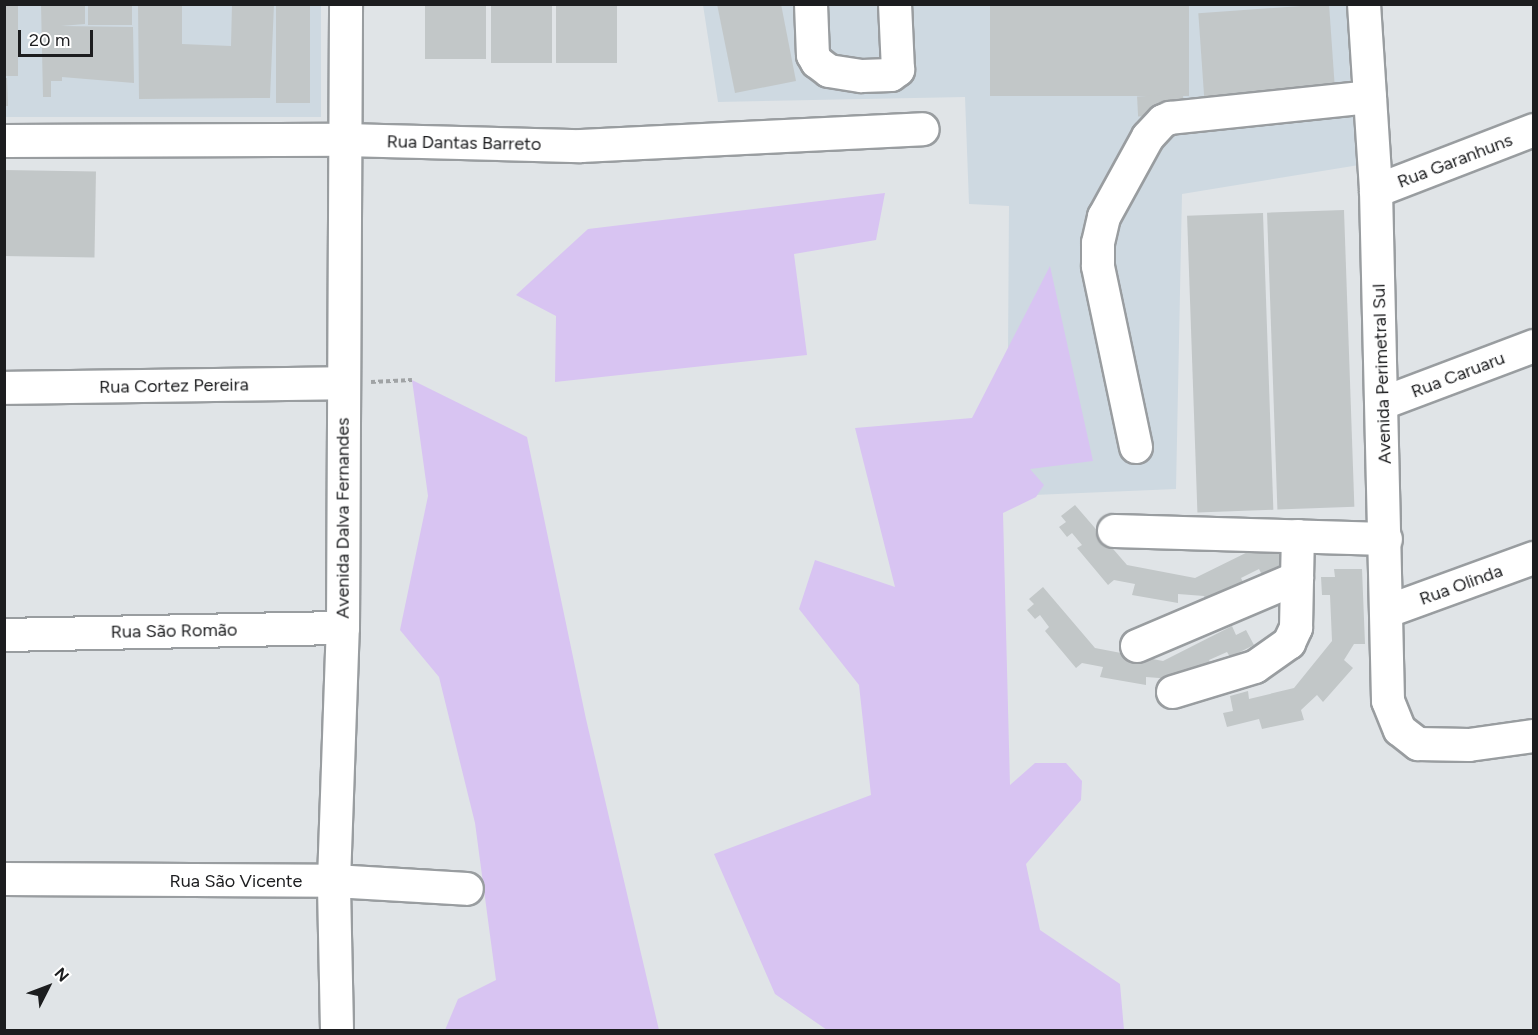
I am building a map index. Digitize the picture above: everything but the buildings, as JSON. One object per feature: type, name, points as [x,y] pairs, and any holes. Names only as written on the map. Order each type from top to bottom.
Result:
[{"type":"street","name":"Avenida Dalva Fernandes","points":[[337,1030],[334,881],[342,628],[346,4]]},
{"type":"street","points":[[811,4],[813,55],[817,62],[829,71],[871,76],[891,75],[899,68],[895,4]]},
{"type":"street","name":"Avenida Perimetral Sul","points":[[1364,4],[1376,191],[1388,611],[1388,701],[1394,720],[1408,739],[1437,747],[1533,736]]},
{"type":"street","points":[[1136,447],[1098,266],[1098,243],[1104,217],[1148,136],[1170,118],[1370,97]]},
{"type":"street","name":"Rua Dantas Barreto","points":[[4,141],[345,140],[580,146],[923,129]]},
{"type":"street","name":"Rua Garanhuns","points":[[1376,191],[1533,130]]},
{"type":"street","name":"Rua Caruaru","points":[[1383,403],[1533,346]]},
{"type":"street","name":"Rua Cortez Pereira","points":[[4,388],[343,383]]},
{"type":"street","points":[[1114,531],[1386,539]]},
{"type":"street","points":[[1173,692],[1236,675],[1275,655],[1296,628],[1298,536]]},
{"type":"street","name":"Rua Olinda","points":[[1388,611],[1533,558]]},
{"type":"street","points":[[1137,646],[1297,578]]},
{"type":"street","name":"Rua São Romão","points":[[4,635],[342,628]]},
{"type":"street","name":"Rua São Vicente","points":[[4,879],[334,881],[467,889]]},
{"type":"path","points":[[343,383],[412,380]]},
{"type":"shaded area","points":[[4,5],[321,5],[321,117],[4,117]]},
{"type":"shaded area","points":[[703,5],[1348,5],[1350,78],[1359,165],[1182,194],[1176,489],[1007,496],[1009,206],[969,204],[965,97],[718,102]]},
{"type":"shaded area","points":[[885,193],[876,240],[794,254],[807,355],[555,382],[556,316],[516,295],[588,229]]},
{"type":"shaded area","points":[[1050,266],[1093,461],[1030,469],[1044,485],[1036,497],[1003,513],[1010,785],[1035,763],[1066,763],[1082,781],[1081,800],[1026,864],[1040,930],[1120,984],[1124,1030],[827,1030],[775,994],[714,854],[871,795],[859,685],[799,609],[815,560],[895,587],[855,428],[972,418]]},
{"type":"shaded area","points":[[412,380],[527,437],[586,719],[659,1030],[445,1030],[458,999],[496,980],[475,823],[439,677],[400,630],[428,496]]}]
